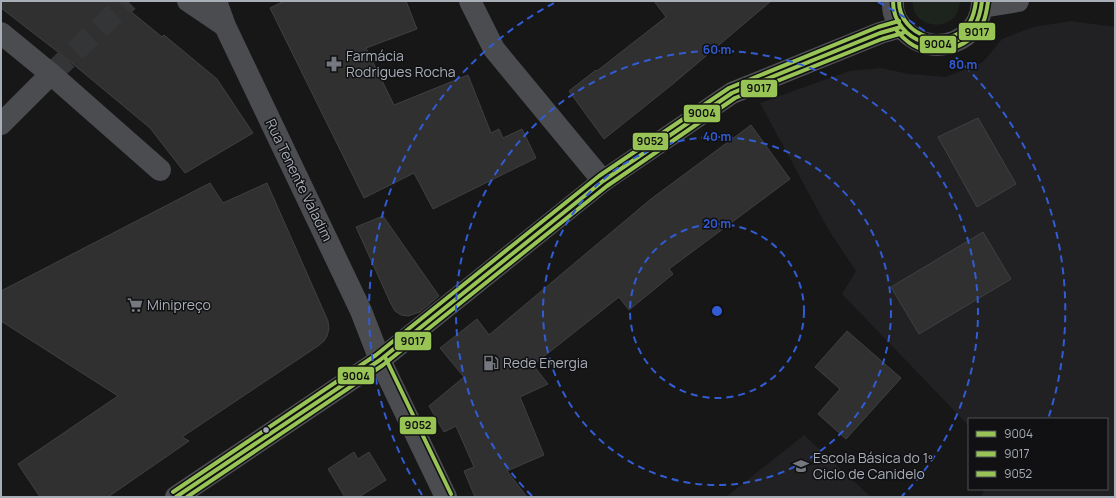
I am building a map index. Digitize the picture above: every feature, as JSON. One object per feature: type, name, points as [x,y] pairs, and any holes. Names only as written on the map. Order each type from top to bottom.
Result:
[{"type":"main road","points":[[892,1],[894,14],[901,27],[912,37],[925,44],[940,46],[955,42],[968,34],[977,22],[982,4],[1018,1]]},
{"type":"main road","points":[[176,497],[380,360],[603,181],[732,93],[880,33],[901,27]]},
{"type":"street","points":[[188,1],[225,26]]},
{"type":"street","name":"Rua Tenente Valadim","points":[[216,1],[225,26],[361,310],[380,360],[446,497]]},
{"type":"street","points":[[470,1],[494,49],[603,181]]},
{"type":"street","points":[[1,33],[51,74],[160,170]]},
{"type":"street","points":[[1,124],[51,74]]},
{"type":"shaded area","points":[[913,1],[960,1],[957,12],[951,20],[943,24],[935,25],[926,23],[919,18],[914,10]]},
{"type":"shaded area","points":[[1071,21],[1115,27],[1115,497],[981,497],[984,490],[1108,490],[1108,418],[968,418],[968,425],[842,294],[856,271],[828,229],[760,103],[849,71],[881,68],[909,74],[946,77],[983,62],[1002,39],[1033,27]]},
{"type":"shaded area","name":"Escola Básica do 1º Ciclo de Canidelo","points":[[804,435],[871,497],[726,497]]},
{"type":"building","points":[[1,1],[118,1],[162,37],[164,35],[217,79],[253,133],[185,173],[150,128],[67,59],[1,8]]},
{"type":"building","points":[[284,1],[406,1],[417,29],[366,48],[394,105],[468,75],[491,133],[499,129],[503,138],[522,129],[536,158],[433,209],[414,173],[364,198],[270,8]]},
{"type":"building","points":[[654,1],[771,1],[674,83],[604,139],[569,91],[666,17]]},
{"type":"building","points":[[978,118],[1016,184],[977,207],[938,137]]},
{"type":"building","points":[[751,125],[790,179],[669,269],[673,274],[629,310],[619,297],[533,365],[548,384],[520,397],[544,455],[507,471],[527,497],[475,497],[464,471],[474,467],[456,426],[444,432],[429,406],[464,377],[440,348],[477,319],[489,335],[651,199]]},
{"type":"building","points":[[210,183],[223,203],[267,183],[328,321],[329,329],[327,336],[318,346],[182,437],[189,441],[108,497],[40,497],[18,464],[118,396],[1,321],[1,291]]},
{"type":"building","points":[[383,216],[439,296],[420,312],[408,316],[401,315],[395,311],[356,227]]},
{"type":"building","points":[[983,232],[1011,279],[919,334],[891,287]]},
{"type":"building","points":[[847,331],[901,378],[846,439],[818,414],[840,389],[815,367]]},
{"type":"building","points":[[354,452],[358,459],[369,452],[386,480],[359,497],[345,497],[328,469]]},
{"type":"tunnel","points":[[51,74],[128,1]]},
{"type":"transit line","name":"9004","points":[[893,1],[895,16],[902,27],[912,36],[924,42],[937,44],[950,43],[963,37],[974,27],[980,14],[982,1]]},
{"type":"transit line","name":"9052","points":[[899,1],[901,14],[907,24],[916,32],[927,37],[939,38],[950,37],[961,31],[970,22],[976,1]]},
{"type":"transit line","name":"9017","points":[[897,31],[907,41],[919,48],[937,51],[956,47],[964,43],[978,31],[983,23],[988,2]]},
{"type":"transit line","name":"9052","points":[[173,492],[376,355],[599,176],[729,88],[878,27],[899,21]]},
{"type":"transit line","name":"9004","points":[[176,497],[380,360],[603,181],[732,93],[880,33],[901,27]]},
{"type":"transit line","name":"9017","points":[[187,497],[383,365],[607,186],[735,98],[882,39],[903,33]]},
{"type":"transit line","name":"9052","points":[[385,357],[451,494]]},
{"type":"place","name":"Farmácia Rodrigues Rocha","points":[[334,64]]},
{"type":"place","name":"Minipreço","points":[[135,305]]},
{"type":"place","name":"Rede Energia","points":[[491,363]]},
{"type":"place","name":"Escola Básica do 1º Ciclo de Canidelo","points":[[801,466]]}]
